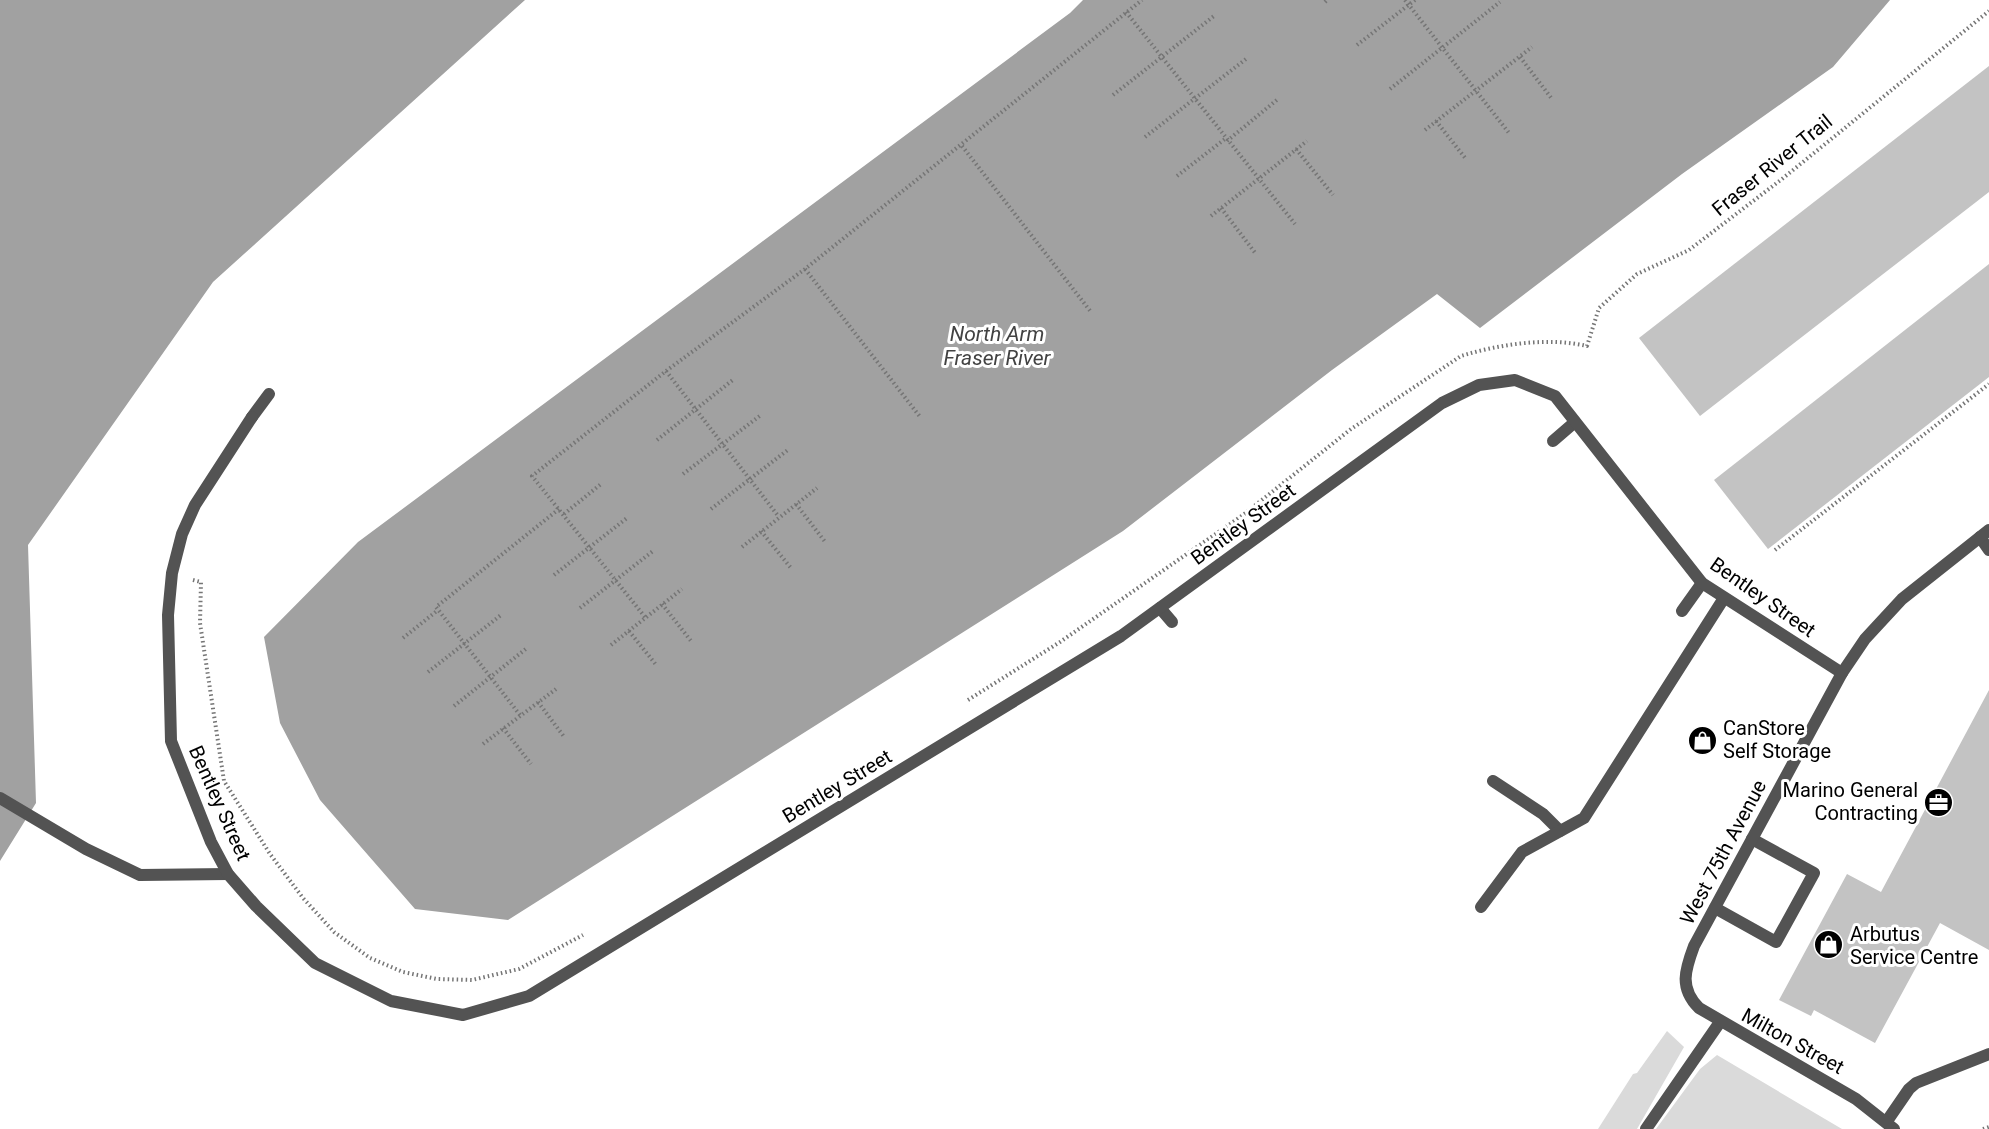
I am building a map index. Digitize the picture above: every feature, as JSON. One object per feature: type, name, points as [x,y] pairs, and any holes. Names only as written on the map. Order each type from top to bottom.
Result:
[{"type":"street","name":"Bentley Street","points":[[269,394],[195,505],[182,534],[172,573],[168,615],[171,741],[211,842],[228,874],[256,906],[315,963],[392,1002],[463,1015],[529,996],[1111,643],[1443,403],[1479,385],[1515,380],[1555,396],[1702,583],[1842,673]]},
{"type":"street","points":[[1554,441],[1575,422]]},
{"type":"street","points":[[1985,533],[1989,550]]},
{"type":"street","name":"West 75th Avenue","points":[[1684,981],[1694,946],[1842,673],[1865,639],[1902,599],[1985,533]]},
{"type":"street","points":[[1682,611],[1702,583]]},
{"type":"street","points":[[1482,907],[1522,852],[1584,818],[1724,598]]},
{"type":"street","points":[[1160,608],[1172,622]]},
{"type":"street","points":[[1493,781],[1543,814],[1560,831]]},
{"type":"street","points":[[0,798],[86,849],[140,875],[228,874]]},
{"type":"street","points":[[1715,908],[1776,942],[1814,873],[1752,839]]},
{"type":"street","name":"Milton Street","points":[[1684,981],[1690,999],[1720,1022],[1856,1099],[1890,1125]]},
{"type":"street","points":[[1646,1129],[1720,1022]]},
{"type":"street","points":[[1890,1125],[1909,1089],[1916,1083],[1989,1054]]},
{"type":"path","points":[[645,617],[532,476],[666,371],[805,269],[962,146],[1142,0]]},
{"type":"path","points":[[1405,0],[1509,132]]},
{"type":"path","points":[[1357,45],[1415,0]]},
{"type":"path","points":[[1390,89],[1500,2]]},
{"type":"path","name":"Fraser River Trail","points":[[962,704],[1060,642],[1243,515],[1351,429],[1461,356],[1479,350],[1544,342],[1567,341],[1587,346],[1599,308],[1637,274],[1689,250],[1782,179],[1989,11]]},
{"type":"path","points":[[1126,12],[1295,224]]},
{"type":"path","points":[[1113,95],[1214,16]]},
{"type":"path","points":[[1425,130],[1532,47]]},
{"type":"path","points":[[1519,57],[1552,99]]},
{"type":"path","points":[[1145,137],[1246,59]]},
{"type":"path","points":[[1177,176],[1278,99]]},
{"type":"path","points":[[1436,121],[1466,159]]},
{"type":"path","points":[[1211,216],[1307,141]]},
{"type":"path","points":[[962,146],[1091,312]]},
{"type":"path","points":[[1296,149],[1334,195]]},
{"type":"path","points":[[1221,208],[1256,254]]},
{"type":"path","points":[[805,269],[921,418]]},
{"type":"path","points":[[666,371],[779,517]]},
{"type":"path","points":[[657,440],[734,379]]},
{"type":"path","points":[[1775,550],[1989,384]]},
{"type":"path","points":[[683,474],[761,415]]},
{"type":"path","points":[[711,509],[789,448]]},
{"type":"path","points":[[563,514],[601,484]]},
{"type":"path","points":[[742,547],[817,488]]},
{"type":"path","points":[[796,504],[826,543]]},
{"type":"path","points":[[520,715],[436,607],[559,508]]},
{"type":"path","points":[[554,575],[627,518]]},
{"type":"path","points":[[761,531],[791,568]]},
{"type":"path","points":[[579,608],[653,551]]},
{"type":"path","points":[[172,573],[201,582],[200,623],[224,781],[270,854],[303,898],[334,932],[370,958],[403,972],[437,979],[472,981],[519,969],[593,928]]},
{"type":"path","points":[[611,645],[682,590]]},
{"type":"path","points":[[662,604],[691,641]]},
{"type":"path","points":[[403,638],[438,610]]},
{"type":"path","points":[[428,672],[501,615]]},
{"type":"path","points":[[628,631],[657,666]]},
{"type":"path","points":[[454,706],[527,648]]},
{"type":"path","points":[[483,744],[556,689]]},
{"type":"path","points":[[538,702],[565,738]]},
{"type":"path","points":[[503,728],[531,764]]},
{"type":"path","points":[[1983,1129],[1989,1127]]},
{"type":"shaded area","points":[[1667,1031],[1684,1047],[1637,1129],[1598,1129],[1633,1074],[1637,1073]]},
{"type":"shaded area","points":[[1717,1055],[1842,1129],[1656,1129],[1700,1069]]},
{"type":"water","points":[[0,0],[525,0],[213,282],[28,545],[36,803],[0,861]]},
{"type":"water","name":"North Arm Fraser River","points":[[1083,0],[1890,0],[1833,67],[1682,174],[1480,328],[1437,294],[1332,370],[1123,531],[508,920],[415,909],[320,800],[280,723],[264,637],[358,542],[1070,13]]},
{"type":"building","points":[[1989,66],[1989,192],[1700,416],[1639,338]]},
{"type":"building","points":[[1989,264],[1989,377],[1768,549],[1714,480]]},
{"type":"building","points":[[1989,690],[1989,950],[1940,923],[1875,1043],[1814,1010],[1811,1016],[1779,1000],[1847,874],[1881,892]]},
{"type":"place","name":"CanStore Self Storage","points":[[1702,740]]},
{"type":"place","name":"Marino General Contracting","points":[[1939,802]]},
{"type":"place","name":"Arbutus Service Centre","points":[[1829,945]]}]
